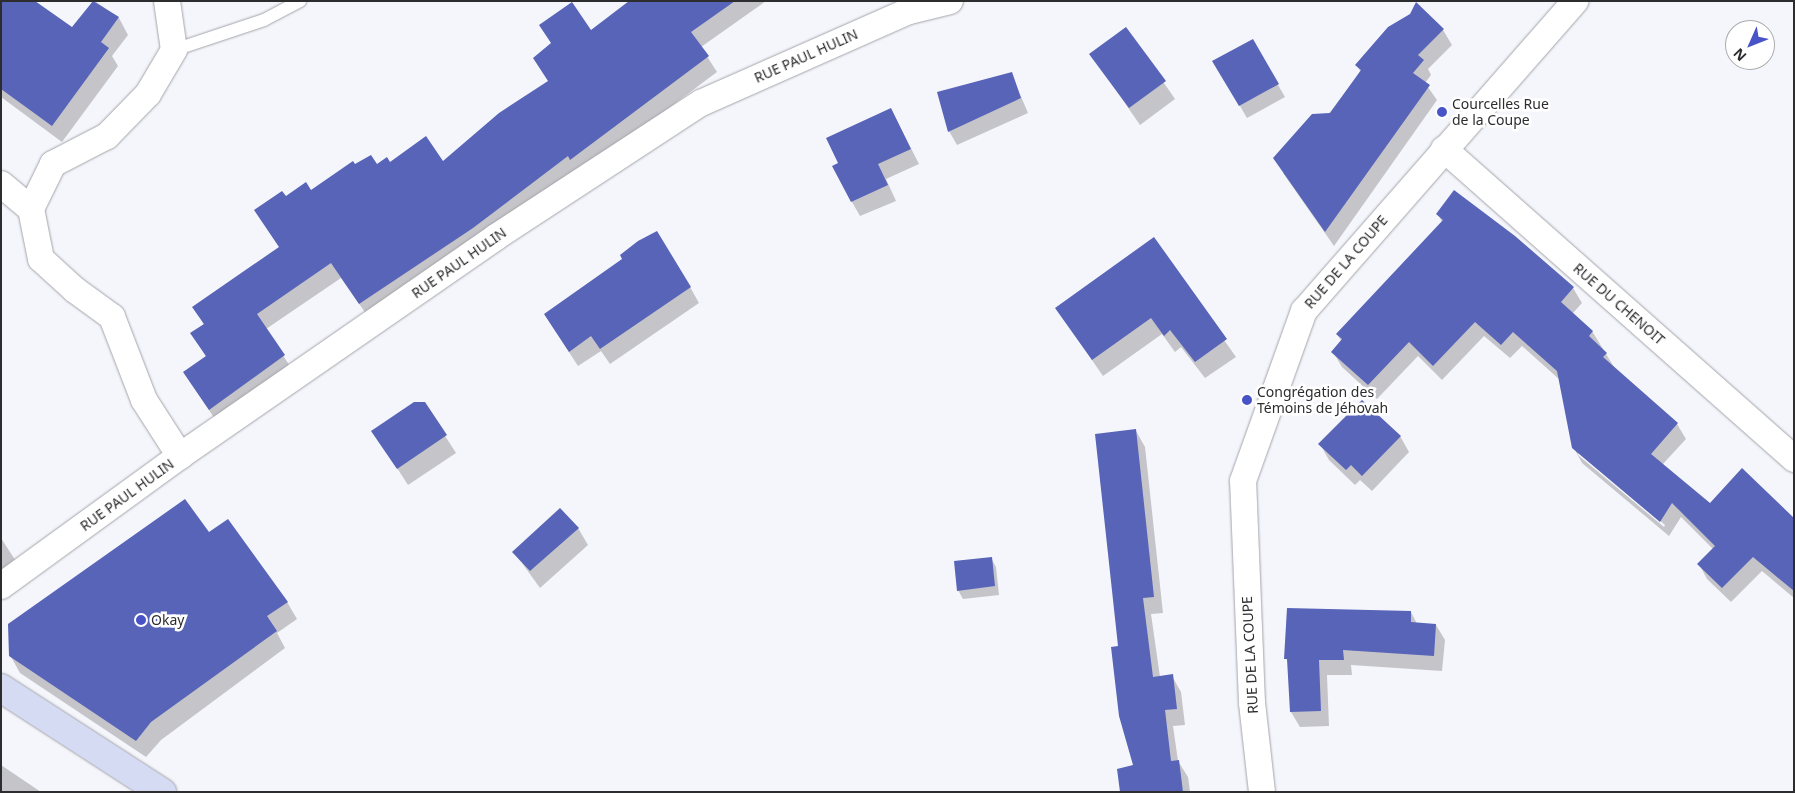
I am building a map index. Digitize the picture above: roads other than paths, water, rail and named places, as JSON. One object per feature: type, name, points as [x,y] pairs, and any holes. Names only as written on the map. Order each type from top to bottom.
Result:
[{"type":"main road","points":[[1,688],[162,792]]},
{"type":"street","points":[[167,1],[174,50],[148,94],[107,136],[53,164],[31,209],[41,259],[75,290],[112,317],[144,400],[180,456]]},
{"type":"street","name":"RUE PAUL HULIN","points":[[1,586],[180,456],[496,236],[701,103],[909,10],[950,1]]},
{"type":"street","name":"RUE DE LA COUPE","points":[[1262,792],[1252,703],[1243,480],[1304,311],[1575,1]]},
{"type":"street","name":"RUE DU CHENOIT","points":[[1444,149],[1794,459]]},
{"type":"street","points":[[1,184],[31,209]]},
{"type":"lane","points":[[174,50],[264,20],[300,1]]},
{"type":"place","name":"Courcelles Rue de la Coupe","points":[[1442,112]]},
{"type":"place","name":"Congrégation des Témoins de Jéhovah","points":[[1247,400]]},
{"type":"place","name":"Okay","points":[[141,620]]}]
